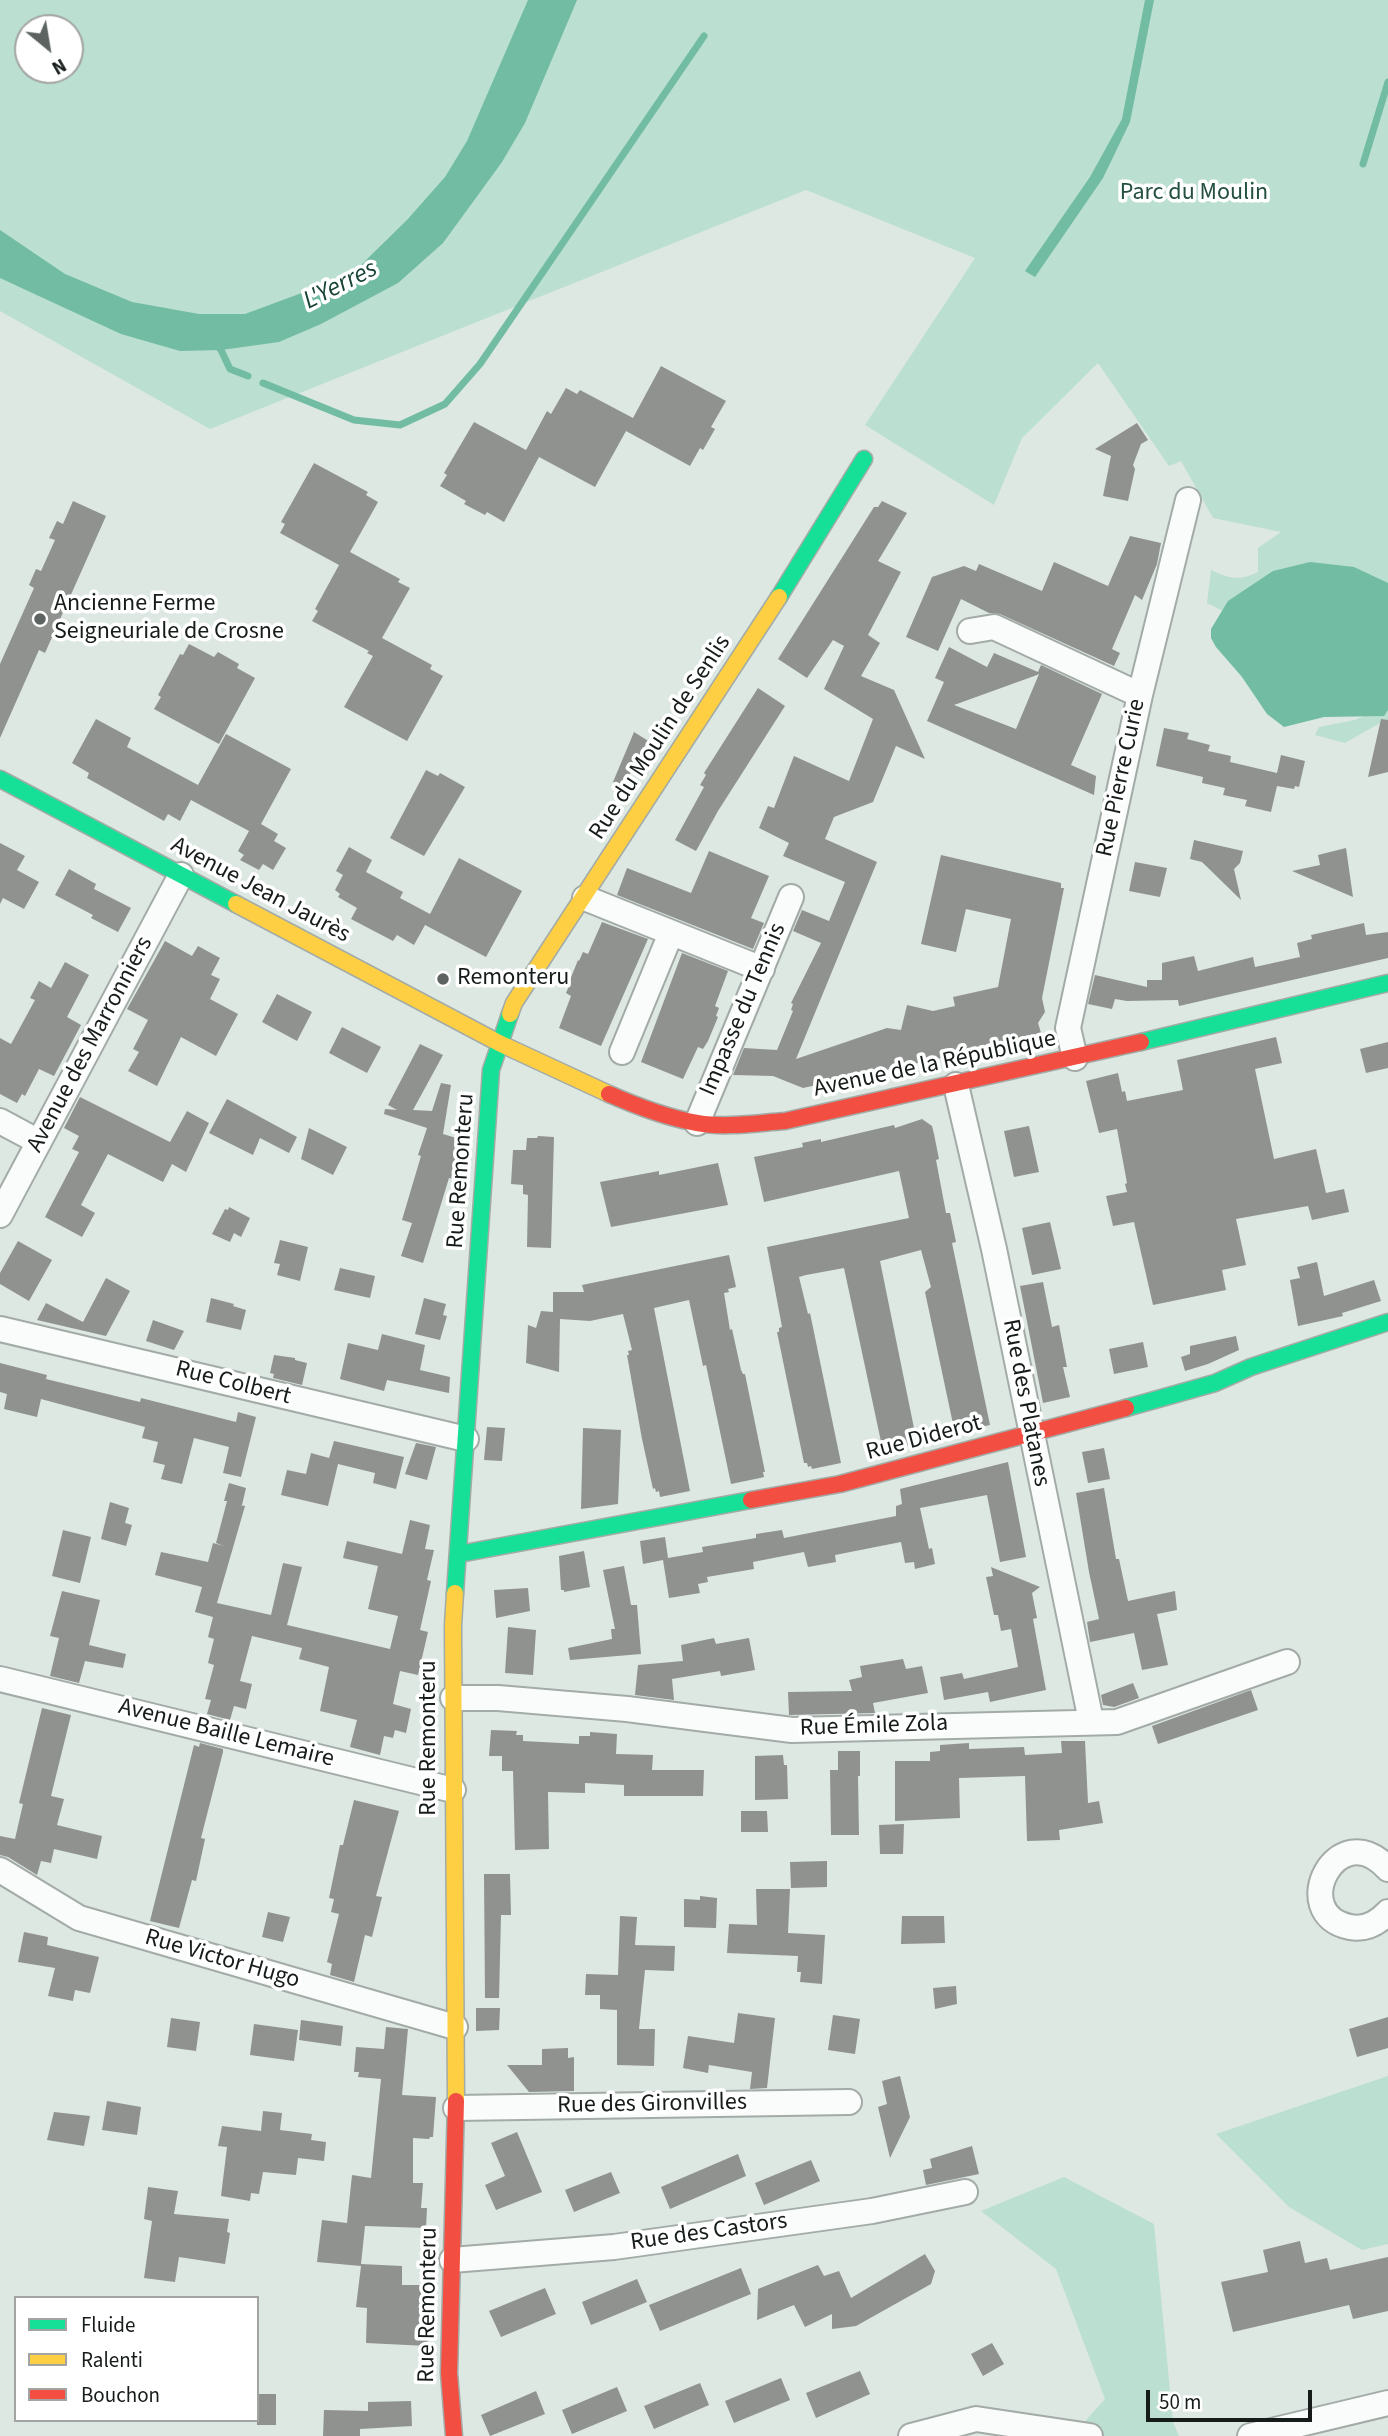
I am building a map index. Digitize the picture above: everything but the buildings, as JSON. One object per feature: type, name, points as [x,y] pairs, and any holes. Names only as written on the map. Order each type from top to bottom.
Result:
[{"type":"street","name":"Rue du Moulin de Senlis","points":[[499,1043],[514,1003],[745,652],[864,459]]},
{"type":"street","name":"Rue Pierre Curie","points":[[1075,1058],[1069,1028],[1140,695],[1188,500]]},
{"type":"street","points":[[970,631],[994,627],[1140,695]]},
{"type":"street","name":"Avenue Jean Jaurès","points":[[0,779],[499,1043]]},
{"type":"street","name":"Avenue des Marronniers","points":[[0,1214],[181,875]]},
{"type":"street","name":"Impasse du Tennis","points":[[697,1123],[791,897]]},
{"type":"street","points":[[585,898],[762,969]]},
{"type":"street","points":[[622,1052],[671,933]]},
{"type":"street","name":"Avenue de la République","points":[[499,1043],[627,1102],[697,1123],[737,1125],[785,1121],[956,1085],[1388,983]]},
{"type":"street","name":"Rue Remonteru","points":[[454,2436],[449,2372],[456,2108],[453,1625],[491,1070],[499,1043]]},
{"type":"street","name":"Rue des Platanes","points":[[956,1085],[994,1249],[1091,1721]]},
{"type":"street","points":[[0,1121],[39,1142]]},
{"type":"street","name":"Rue Diderot","points":[[459,1554],[840,1484],[1031,1435],[1215,1382],[1251,1367],[1388,1322]]},
{"type":"street","name":"Rue Colbert","points":[[0,1329],[466,1439]]},
{"type":"street","name":"Rue Émile Zola","points":[[453,1698],[498,1698],[627,1709],[792,1730],[1117,1721],[1287,1662]]},
{"type":"street","name":"Avenue Baille Lemaire","points":[[0,1679],[453,1790]]},
{"type":"street","points":[[1385,1860],[1359,1853],[1337,1859],[1323,1876],[1320,1894],[1322,1904],[1333,1919],[1352,1928],[1372,1925],[1388,1912]]},
{"type":"street","name":"Rue Victor Hugo","points":[[0,1870],[79,1919],[455,2027]]},
{"type":"street","name":"Rue des Gironvilles","points":[[456,2108],[849,2102]]},
{"type":"street","name":"Rue des Castors","points":[[452,2260],[614,2247],[872,2211],[965,2192]]},
{"type":"street","points":[[1250,2436],[1388,2403]]},
{"type":"street","points":[[911,2436],[976,2419],[1090,2436]]},
{"type":"green space","name":"Parc du Moulin","points":[[0,0],[1388,0],[1388,587],[1237,618],[1207,603],[1211,570],[1235,578],[1258,572],[1258,548],[1281,532],[1213,518],[1181,461],[1169,466],[1098,363],[1022,438],[994,505],[865,425],[975,258],[806,190],[210,429],[0,311]]},
{"type":"green space","points":[[1388,641],[1388,738],[1380,723],[1345,743],[1315,735],[1319,727],[1355,720],[1382,708]]},
{"type":"green space","points":[[1388,2076],[1388,2244],[1362,2250],[1289,2207],[1216,2134]]},
{"type":"green space","points":[[1064,2177],[1154,2224],[1173,2422],[1179,2436],[1072,2436],[1105,2399],[1056,2269],[981,2211]]},
{"type":"water","name":"L'Yerres","points":[[528,0],[577,0],[525,123],[502,162],[443,243],[398,283],[321,324],[279,342],[221,350],[180,351],[121,334],[0,278],[0,230],[65,274],[132,302],[199,314],[245,314],[326,284],[361,265],[407,220],[445,177],[467,141]]},
{"type":"water","points":[[1145,0],[1154,0],[1130,122],[1103,178],[1035,277],[1025,271],[1090,177],[1122,119]]},
{"type":"water","points":[[1310,562],[1354,567],[1388,583],[1388,710],[1384,716],[1324,717],[1284,727],[1267,714],[1211,638],[1211,629],[1228,601],[1273,571]]},
{"type":"waterway","points":[[263,383],[354,420],[400,425],[445,404],[480,364],[704,36]]},
{"type":"waterway","points":[[1363,164],[1388,82]]},
{"type":"waterway","points":[[216,344],[230,369],[248,376]]},
{"type":"traffic: fast","points":[[779,597],[864,459]]},
{"type":"traffic: fast","points":[[0,779],[236,904]]},
{"type":"traffic: fast","points":[[1141,1042],[1388,983]]},
{"type":"traffic: fast","points":[[455,1593],[491,1070],[510,1014]]},
{"type":"traffic: fast","points":[[1126,1408],[1215,1383],[1251,1367],[1388,1322]]},
{"type":"traffic: fast","points":[[459,1554],[751,1500]]},
{"type":"traffic: slow","points":[[510,1014],[514,1003],[779,597]]},
{"type":"traffic: slow","points":[[236,904],[499,1043],[609,1094]]},
{"type":"traffic: slow","points":[[455,1593],[456,2101]]},
{"type":"traffic: jam","points":[[609,1094],[652,1111],[697,1123],[730,1125],[785,1121],[1141,1042]]},
{"type":"traffic: jam","points":[[751,1500],[840,1484],[1126,1408]]},
{"type":"traffic: jam","points":[[454,2436],[449,2373],[456,2101]]},
{"type":"place","name":"Ancienne Ferme Seigneuriale de Crosne","points":[[40,619]]},
{"type":"place","name":"Remonteru","points":[[443,979]]}]
